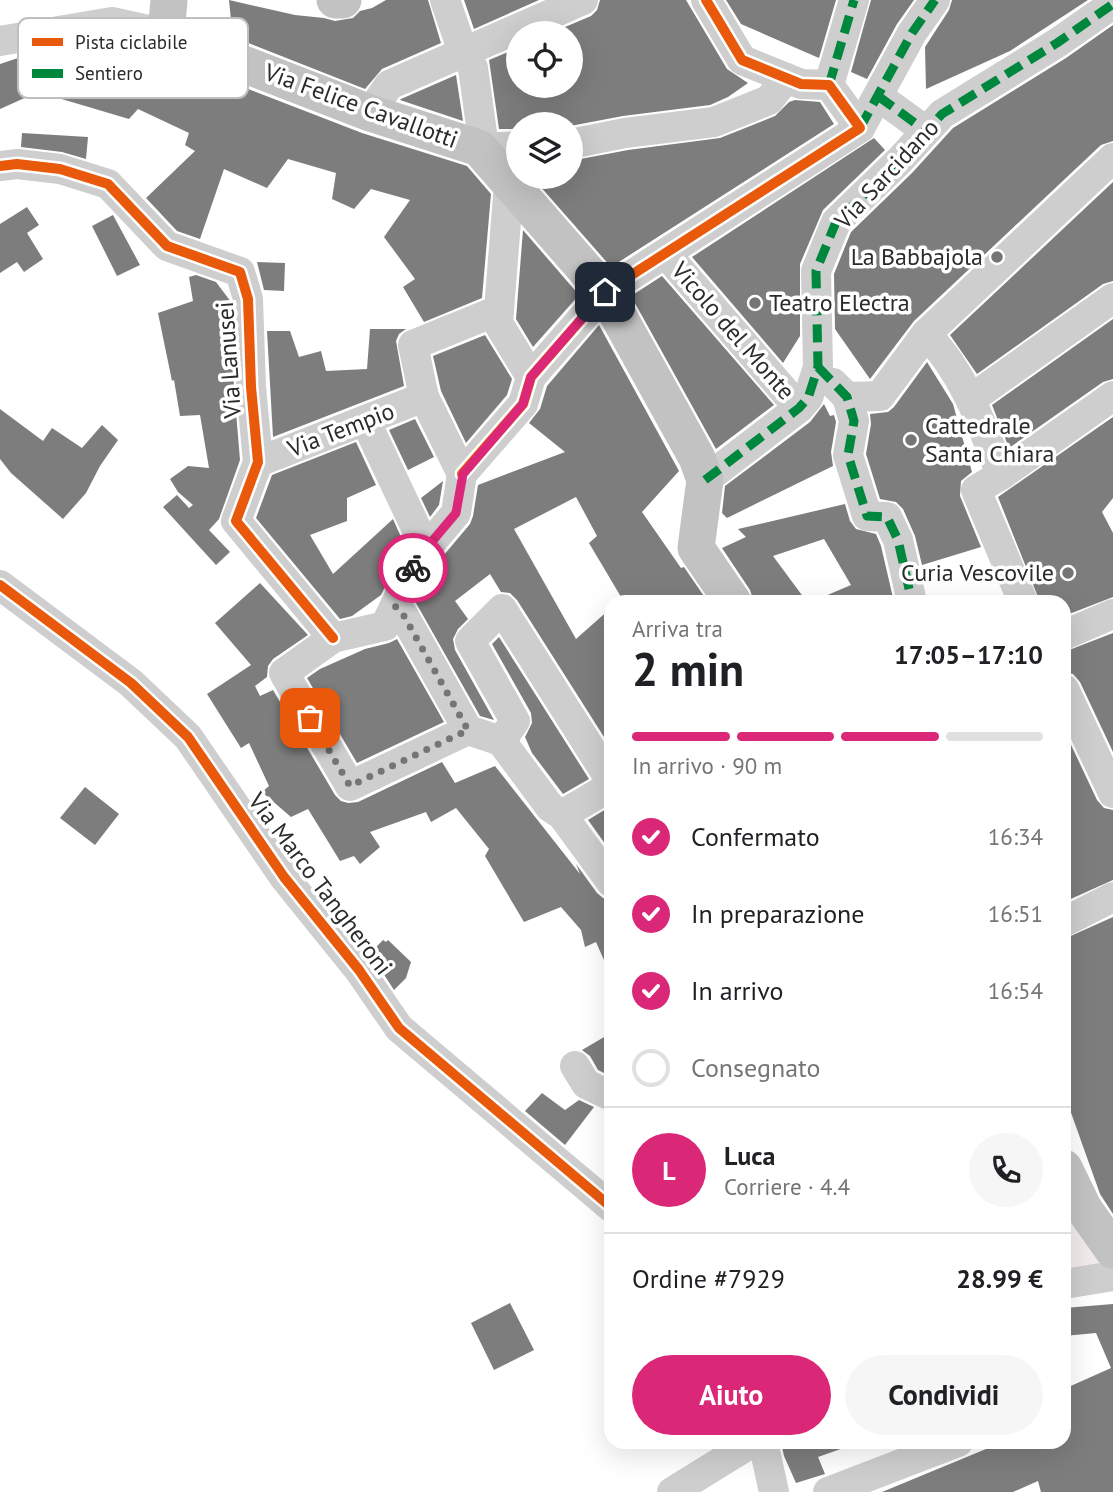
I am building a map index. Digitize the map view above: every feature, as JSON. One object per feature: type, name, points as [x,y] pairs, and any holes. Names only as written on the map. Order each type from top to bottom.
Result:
[{"type":"main road","points":[[335,0],[343,0]]},
{"type":"main road","name":"Via Felice Cavallotti","points":[[248,55],[370,113],[480,148]]},
{"type":"main road","points":[[480,148],[605,292],[697,458],[705,480],[696,548],[728,595]]},
{"type":"main road","points":[[1074,1211],[1113,1250]]},
{"type":"street","points":[[445,0],[463,52],[473,68],[482,133],[480,148],[506,147]]},
{"type":"street","points":[[370,113],[390,85],[583,0]]},
{"type":"street","points":[[706,0],[742,61],[801,84],[829,85]]},
{"type":"street","points":[[829,85],[854,0]]},
{"type":"street","points":[[468,730],[350,786],[284,673],[333,638],[386,625],[418,558],[456,513],[463,474],[523,404],[531,377],[605,292],[860,128],[912,33],[935,0]]},
{"type":"street","name":"Via Sarcidano","points":[[804,403],[818,367],[816,271],[836,222],[934,122],[1113,4]]},
{"type":"street","name":"Via Felice Cavallotti","points":[[0,41],[18,38]]},
{"type":"street","points":[[583,141],[625,133],[714,122],[769,100],[786,78]]},
{"type":"street","points":[[829,85],[860,128]]},
{"type":"street","points":[[878,96],[934,122]]},
{"type":"street","points":[[847,397],[880,396],[926,334],[1113,158]]},
{"type":"street","name":"Via Lanusei","points":[[0,166],[18,164],[60,169],[108,184],[167,246],[240,272],[248,299],[251,387],[258,462],[236,521],[333,638]]},
{"type":"street","points":[[520,196],[498,323],[531,377]]},
{"type":"street","name":"Vicolo del Monte","points":[[666,254],[804,403]]},
{"type":"street","points":[[971,399],[1113,298]]},
{"type":"street","points":[[463,474],[424,397],[413,345],[499,310]]},
{"type":"street","points":[[926,334],[943,351],[971,399],[1002,475]]},
{"type":"street","points":[[818,367],[847,397],[854,421],[848,455],[867,516],[887,517],[898,540],[910,595]]},
{"type":"street","points":[[1020,595],[976,490],[1002,475],[1113,396]]},
{"type":"street","name":"Via Tempio","points":[[258,462],[424,397]]},
{"type":"street","points":[[705,480],[804,403]]},
{"type":"street","points":[[365,420],[426,549]]},
{"type":"street","name":"Via Marco Tangheroni","points":[[0,585],[131,683],[188,737],[284,877],[359,970],[398,1028],[604,1201]]},
{"type":"street","points":[[395,606],[404,616],[468,730],[501,741],[550,807],[562,815],[604,872]]},
{"type":"street","points":[[501,741],[515,721],[470,641],[502,609],[604,770]]},
{"type":"street","points":[[1071,632],[1113,614]]},
{"type":"street","points":[[1071,703],[1113,793]]},
{"type":"street","points":[[562,815],[604,790]]},
{"type":"street","points":[[1071,918],[1113,897]]},
{"type":"street","points":[[575,1066],[586,1084],[604,1093]]},
{"type":"street","points":[[1071,1283],[1113,1276]]},
{"type":"street","points":[[673,1492],[741,1449]]},
{"type":"street","points":[[765,1449],[774,1492]]},
{"type":"street","points":[[828,1492],[940,1449]]},
{"type":"shaded area","points":[[1084,1218],[1104,1253],[1096,1271],[1071,1276],[1071,1221]]},
{"type":"building","points":[[229,0],[335,21],[353,18],[360,11],[386,0],[428,0],[441,43],[382,69],[365,89],[248,43],[248,18],[231,18]]},
{"type":"building","points":[[464,0],[539,0],[474,29]]},
{"type":"building","points":[[600,0],[686,0],[727,69],[748,83],[710,105],[583,124],[583,112],[506,112],[506,129],[499,129],[489,60],[506,53],[506,98],[583,98],[583,21],[579,21],[597,10]]},
{"type":"building","points":[[726,0],[836,0],[819,58],[741,24]]},
{"type":"building","points":[[871,0],[914,0],[897,24],[867,79],[851,72]]},
{"type":"building","points":[[952,0],[1088,0],[1010,51],[926,89],[925,47],[949,10]]},
{"type":"building","points":[[1113,25],[1113,141],[1101,145],[914,321],[870,379],[835,329],[834,274],[851,232],[912,173],[953,128],[1066,58]]},
{"type":"building","points":[[18,58],[18,98],[25,98],[0,109],[0,64]]},
{"type":"building","points":[[456,75],[463,121],[400,100],[401,99]]},
{"type":"building","points":[[248,89],[362,133],[467,166],[491,194],[482,298],[424,322],[403,287],[415,279],[384,237],[410,200],[371,189],[354,209],[332,199],[336,173],[288,159],[267,188],[224,169],[200,239],[177,231],[146,198],[195,151],[185,145],[189,133],[138,109],[129,119],[58,98],[248,98]]},
{"type":"building","points":[[789,102],[820,102],[834,124],[611,267],[543,189],[583,189],[583,159],[720,138],[775,116]]},
{"type":"building","points":[[22,133],[88,137],[86,159],[62,152],[21,147]]},
{"type":"building","points":[[874,138],[885,150],[823,210],[800,264],[800,336],[783,363],[692,257]]},
{"type":"building","points":[[1113,182],[1113,281],[1103,284],[977,374],[950,335]]},
{"type":"building","points":[[27,207],[39,225],[27,233],[43,259],[24,272],[17,262],[0,273],[0,224]]},
{"type":"building","points":[[113,215],[140,265],[117,276],[92,226]]},
{"type":"building","points":[[523,230],[579,295],[533,347],[516,319]]},
{"type":"building","points":[[257,262],[285,263],[284,291],[264,290]]},
{"type":"building","points":[[196,275],[216,282],[231,302],[240,460],[219,519],[209,530],[230,552],[216,565],[163,507],[177,495],[189,508],[193,505],[178,492],[170,479],[188,466],[209,468],[200,415],[180,416],[158,313],[193,301],[189,277]]},
{"type":"building","points":[[662,276],[774,405],[716,449],[631,296]]},
{"type":"building","points":[[1113,319],[1113,379],[1103,382],[1009,448],[992,405]]},
{"type":"building","points":[[599,325],[679,471],[642,512],[703,595],[620,595],[589,543],[597,536],[576,497],[514,529],[576,639],[604,614],[604,737],[517,600],[510,593],[501,592],[490,574],[455,601],[468,619],[453,639],[455,650],[494,720],[480,716],[416,603],[433,568],[470,524],[478,485],[565,452],[529,423],[540,409],[547,386]]},
{"type":"building","points":[[370,329],[406,329],[399,334],[396,341],[404,386],[273,437],[267,331],[290,331],[299,357],[321,351],[326,371],[367,369]]},
{"type":"building","points":[[485,335],[512,379],[507,395],[466,443],[441,391],[433,356]]},
{"type":"building","name":"Cattedrale Santa Chiara","points":[[927,362],[953,404],[972,472],[961,481],[960,496],[981,547],[922,565],[915,536],[903,509],[896,502],[880,499],[866,454],[870,414],[888,412],[894,407]]},
{"type":"building","points":[[824,404],[830,416],[834,415],[836,422],[831,452],[833,466],[727,518],[722,513],[725,486],[810,422]]},
{"type":"building","points":[[0,409],[43,441],[52,428],[82,448],[102,425],[118,440],[86,493],[63,519],[11,473],[0,459]]},
{"type":"building","name":"Curia Vescovile","points":[[1113,417],[1113,498],[1102,512],[1113,533],[1113,597],[1071,613],[1071,595],[1037,595],[998,497]]},
{"type":"building","points":[[415,419],[434,457],[408,470],[389,430]]},
{"type":"building","points":[[356,442],[376,485],[347,498],[347,521],[310,535],[333,574],[393,519],[405,546],[381,595],[352,616],[340,619],[256,518],[272,475]]},
{"type":"building","points":[[443,481],[439,505],[430,517],[421,498]]},
{"type":"building","points":[[845,504],[850,521],[856,529],[876,534],[892,595],[827,595],[851,585],[824,539],[773,556],[802,595],[752,595],[722,548],[746,537],[738,529]]},
{"type":"building","points":[[260,583],[308,635],[273,659],[268,666],[267,677],[255,686],[260,696],[273,690],[341,801],[358,802],[442,762],[455,783],[495,766],[580,874],[576,864],[597,893],[604,898],[604,960],[596,942],[585,947],[581,930],[561,907],[524,922],[485,856],[489,849],[456,808],[431,822],[426,812],[370,832],[380,847],[360,864],[354,856],[340,861],[308,809],[291,817],[262,792],[269,786],[249,743],[241,748],[207,694],[251,665],[215,623]]},
{"type":"building","points":[[1113,633],[1113,752],[1080,682],[1071,674],[1071,649]]},
{"type":"building","points":[[499,637],[589,779],[563,794],[532,753],[525,737],[532,723],[531,713],[492,644]]},
{"type":"building","points":[[397,639],[444,722],[357,763],[307,678],[320,669],[365,649]]},
{"type":"building","points":[[1071,745],[1097,800],[1104,808],[1113,810],[1113,880],[1071,899]]},
{"type":"building","points":[[85,787],[119,814],[95,845],[60,818]]},
{"type":"building","points":[[604,810],[604,842],[588,820]]},
{"type":"building","points":[[1113,917],[1113,1214],[1100,1194],[1071,1113],[1071,936]]},
{"type":"building","points":[[383,940],[388,940],[411,962],[406,978],[394,990],[370,953]]},
{"type":"building","points":[[604,1037],[604,1073],[598,1070],[590,1056],[582,1050]]},
{"type":"building","points":[[542,1093],[565,1110],[579,1100],[594,1107],[565,1145],[525,1111]]},
{"type":"building","points":[[510,1303],[534,1350],[494,1370],[471,1323]]},
{"type":"building","points":[[1113,1304],[1113,1492],[1041,1492],[1038,1481],[1013,1492],[882,1492],[986,1449],[1071,1449],[1071,1386],[1111,1368],[1096,1333],[1071,1335],[1071,1307]]},
{"type":"building","points":[[782,1449],[841,1449],[818,1457],[825,1474],[796,1483]]},
{"type":"marked path","points":[[829,85],[854,0]]},
{"type":"marked path","points":[[860,128],[912,33],[935,0]]},
{"type":"marked path","points":[[705,480],[799,408],[808,398],[818,367],[816,271],[836,222],[900,160],[942,114],[1057,43],[1113,4]]},
{"type":"marked path","points":[[878,96],[926,131]]},
{"type":"marked path","points":[[818,367],[847,397],[854,421],[848,455],[867,516],[887,517],[898,540],[910,595]]},
{"type":"cycle path","points":[[462,474],[523,404],[531,377],[605,292],[860,128],[829,85],[801,84],[742,60],[706,0]]},
{"type":"cycle path","points":[[0,166],[17,164],[60,169],[108,184],[167,246],[240,272],[248,299],[251,387],[258,462],[236,521],[333,638]]},
{"type":"cycle path","points":[[0,585],[131,683],[188,737],[284,877],[359,970],[399,1028],[604,1201]]},
{"type":"way so far","points":[[310,718],[350,786],[468,730],[404,616],[395,606],[413,568]]},
{"type":"place","name":"La Babbajola","points":[[997,257]]},
{"type":"place","name":"Teatro Electra","points":[[755,303]]},
{"type":"place","name":"Cattedrale Santa Chiara","points":[[911,440]]},
{"type":"place","name":"Curia Vescovile","points":[[1068,573]]},
{"type":"route","points":[[413,568],[418,558],[456,513],[463,474],[523,404],[531,377],[605,292]]}]
